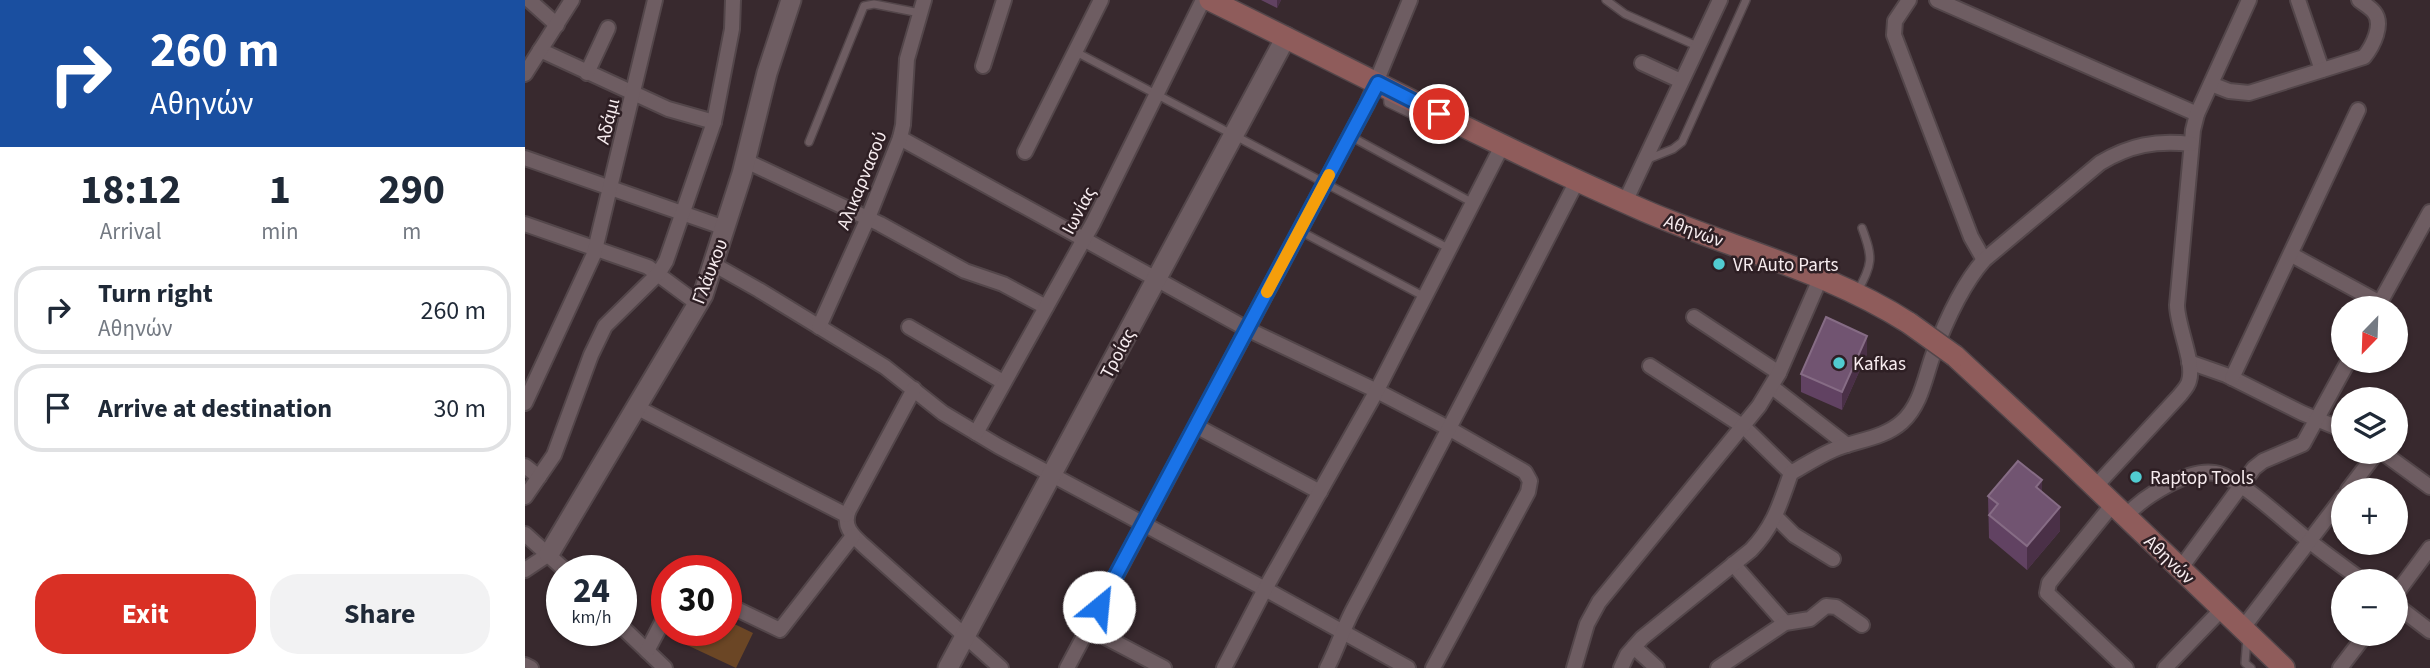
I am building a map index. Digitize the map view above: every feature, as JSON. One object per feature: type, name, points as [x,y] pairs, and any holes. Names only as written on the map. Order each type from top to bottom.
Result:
[{"type":"main road","name":"Αθηνών","points":[[1210,0],[1577,181],[1820,279],[1909,323],[1955,356],[2284,668]]},
{"type":"street","points":[[529,0],[557,24]]},
{"type":"street","points":[[525,74],[572,0]]},
{"type":"street","name":"Αδάμι","points":[[525,403],[528,387],[595,250],[655,0]]},
{"type":"street","points":[[525,497],[559,442],[590,355],[605,326],[658,274],[666,261],[713,122],[732,29],[733,0]]},
{"type":"street","name":"Γλάυκου","points":[[549,554],[698,304],[746,161],[767,73],[791,0]]},
{"type":"street","points":[[983,66],[1004,0]]},
{"type":"street","points":[[1025,152],[1101,0]]},
{"type":"street","name":"Ιωνίας","points":[[976,433],[1084,240],[1203,0]]},
{"type":"street","points":[[1067,668],[1350,136],[1382,85],[1410,0]]},
{"type":"street","points":[[1625,202],[1720,0]]},
{"type":"street","points":[[1909,0],[1895,21],[1894,35],[1971,237],[1984,260]]},
{"type":"street","points":[[1937,0],[2197,114]]},
{"type":"street","points":[[2095,487],[2183,392],[2190,379],[2189,362],[2177,320],[2177,305],[2191,144],[2197,114],[2249,0]]},
{"type":"street","points":[[2298,0],[2322,70]]},
{"type":"street","points":[[2211,84],[2229,91],[2249,93],[2364,57],[2378,29],[2378,22],[2376,13],[2360,0]]},
{"type":"street","name":"Αλικαρνασού","points":[[820,327],[900,138],[908,59],[922,7]]},
{"type":"street","points":[[587,73],[608,28]]},
{"type":"street","name":"Τροίας","points":[[948,668],[1286,37]]},
{"type":"street","points":[[540,50],[675,112],[713,122]]},
{"type":"street","points":[[1641,63],[1681,81]]},
{"type":"street","points":[[2232,378],[2358,110]]},
{"type":"street","points":[[900,138],[1247,329],[1377,391],[1525,472],[1530,481],[1528,492],[1433,668]]},
{"type":"street","points":[[1621,668],[1634,647],[1765,536],[1776,517],[1791,473],[1847,444],[1881,435],[1908,416],[1918,400],[1933,355],[1952,313],[1973,274],[1984,260],[2100,163],[2116,154],[2149,142],[2191,144]]},
{"type":"street","points":[[1224,668],[1265,589],[1377,391],[1502,146]]},
{"type":"street","points":[[525,158],[725,228]]},
{"type":"street","points":[[746,161],[868,218],[965,271],[1003,284],[1046,307]]},
{"type":"street","points":[[1327,668],[1350,614],[1450,429],[1577,181]]},
{"type":"street","points":[[2384,296],[2425,231],[2430,212]]},
{"type":"street","points":[[525,224],[646,266],[698,304]]},
{"type":"street","points":[[2291,255],[2362,296]]},
{"type":"street","points":[[713,264],[885,367],[943,413],[976,433],[1408,668]]},
{"type":"street","points":[[1574,668],[1587,624],[1599,602],[1744,427],[1772,387],[1820,279]]},
{"type":"street","points":[[1694,317],[1779,373]]},
{"type":"street","points":[[909,327],[1003,382]]},
{"type":"street","points":[[2189,362],[2232,378],[2331,425]]},
{"type":"street","points":[[1650,366],[1744,427],[1791,473]]},
{"type":"street","points":[[2180,569],[2254,468],[2263,461],[2302,446],[2342,373]]},
{"type":"street","points":[[1772,387],[1847,444]]},
{"type":"street","points":[[914,389],[846,515],[848,528],[853,536],[1001,668]]},
{"type":"street","points":[[636,407],[846,515]]},
{"type":"street","points":[[1196,426],[1320,492]]},
{"type":"street","points":[[2358,478],[2370,464]]},
{"type":"street","points":[[2397,464],[2430,487]]},
{"type":"street","points":[[525,466],[539,477]]},
{"type":"street","points":[[2126,668],[2050,598],[2046,588],[2119,510],[2192,475],[2218,474],[2241,486],[2347,569]]},
{"type":"street","points":[[2245,631],[2331,513]]},
{"type":"street","points":[[1776,517],[1794,535],[1833,559]]},
{"type":"street","points":[[525,534],[549,554],[525,570]]},
{"type":"street","points":[[742,612],[780,630],[853,536]]},
{"type":"street","points":[[2408,578],[2430,548]]},
{"type":"street","points":[[1733,564],[1785,623]]},
{"type":"street","points":[[1718,668],[1785,623],[1804,621],[1826,606],[1832,605],[1862,625]]},
{"type":"street","points":[[2165,668],[2222,609]]},
{"type":"street","points":[[2408,614],[2430,631]]},
{"type":"street","points":[[1088,628],[1164,668]]},
{"type":"street","points":[[637,641],[665,668]]},
{"type":"street","points":[[647,651],[651,643]]},
{"type":"street","points":[[2340,668],[2357,646]]},
{"type":"street","points":[[1634,647],[1657,668]]},
{"type":"street","points":[[525,665],[531,668]]},
{"type":"lane","points":[[1606,0],[1625,14],[1697,46]]},
{"type":"lane","points":[[1644,161],[1673,149],[1682,142],[1746,0]]},
{"type":"lane","points":[[809,142],[864,6],[874,4],[922,7]]},
{"type":"lane","points":[[1076,52],[1450,249]]},
{"type":"lane","points":[[1350,136],[1473,203]]},
{"type":"lane","points":[[1856,295],[1871,260],[1871,250],[1863,228]]},
{"type":"lane","points":[[1300,231],[1425,297]]},
{"type":"lane","points":[[2245,631],[2245,663],[2251,668]]},
{"type":"shaded area","points":[[742,628],[753,633],[736,668],[689,646],[742,646]]},
{"type":"building","points":[[1826,317],[1867,336],[1842,392],[1801,374]]},
{"type":"building","points":[[2018,461],[2042,480],[2036,487],[2060,507],[2027,546],[1989,515],[1998,504],[1988,496]]},
{"type":"slow traffic","points":[[1267,292],[1329,175]]},
{"type":"place","name":"VR Auto Parts","points":[[1719,264]]},
{"type":"place","name":"Kafkas","points":[[1839,363]]},
{"type":"place","name":"Raptop Tools","points":[[2136,477]]},
{"type":"route","points":[[1099,607],[1378,83],[1439,114]]}]
